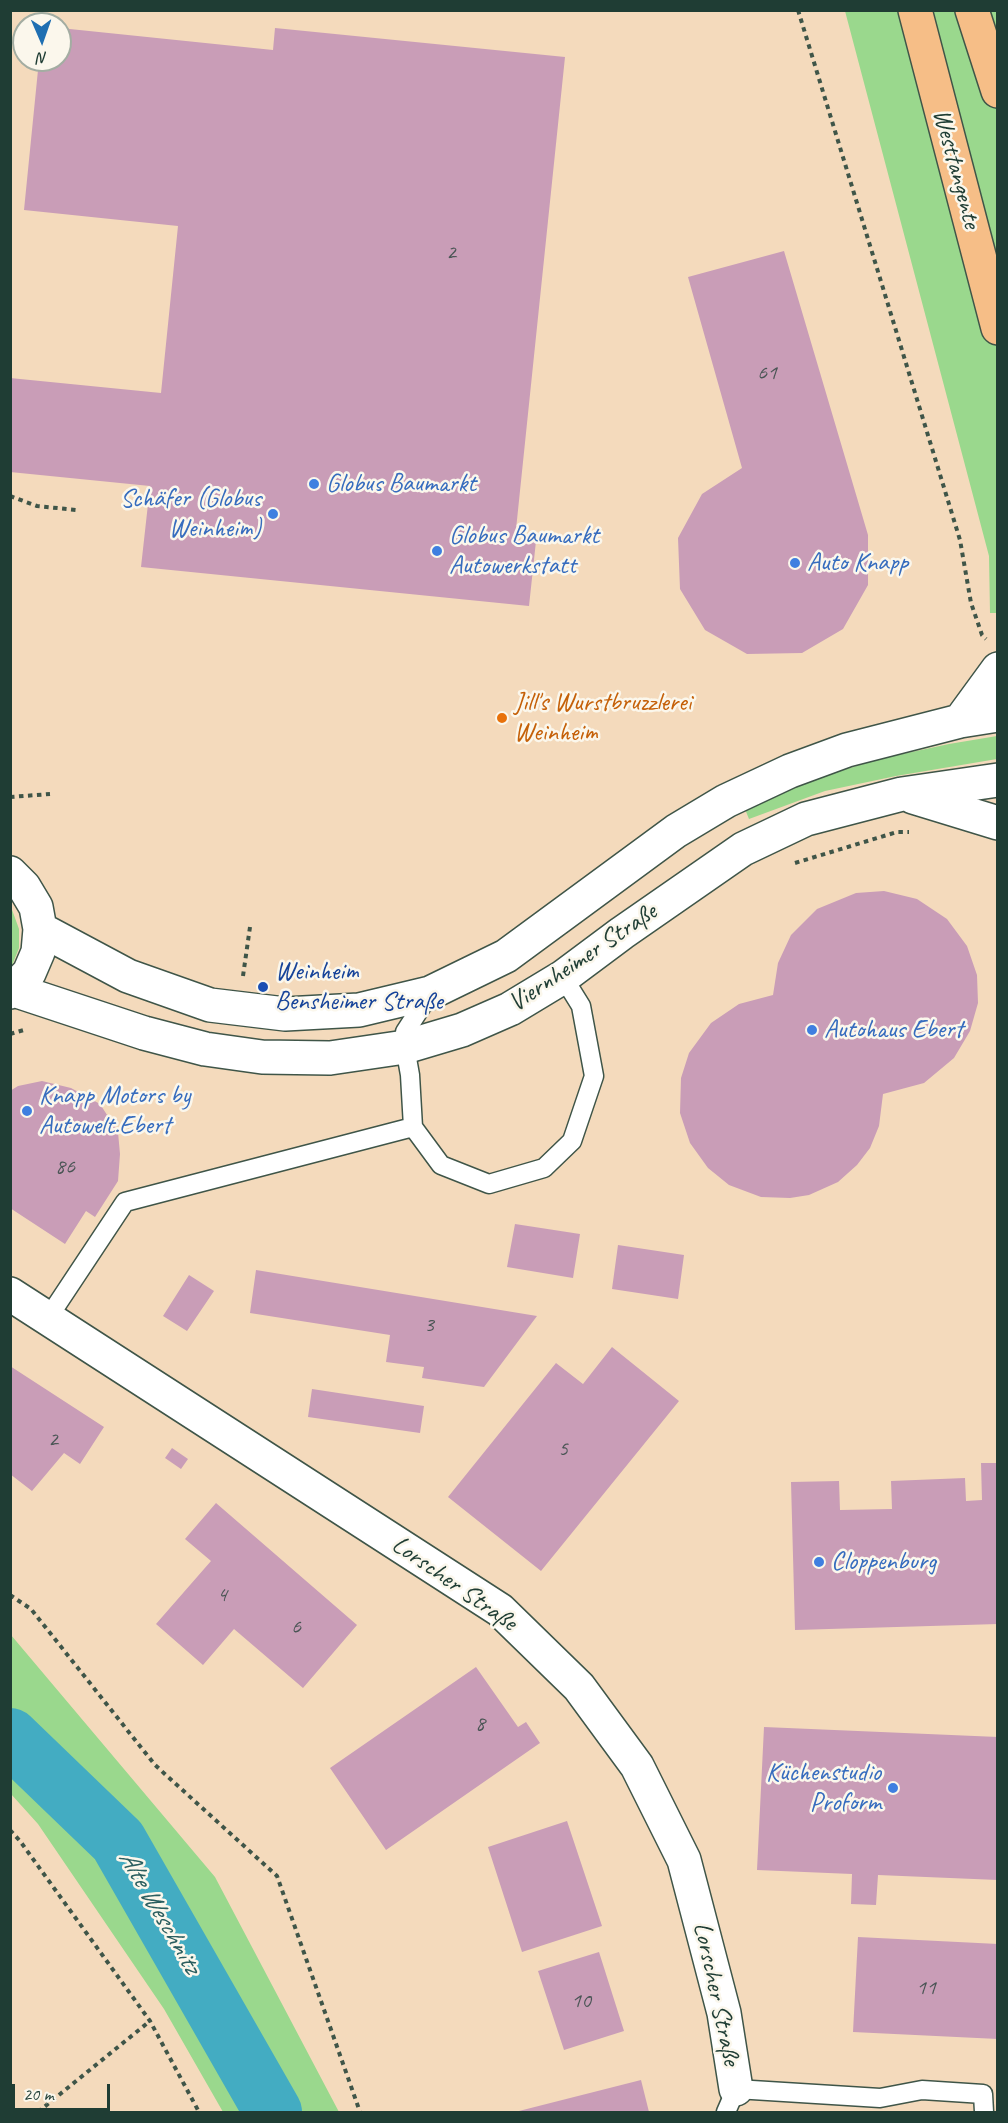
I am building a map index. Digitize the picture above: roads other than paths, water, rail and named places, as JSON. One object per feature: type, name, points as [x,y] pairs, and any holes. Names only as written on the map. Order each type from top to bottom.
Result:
[{"type":"main road","name":"Westtangente","points":[[915,10],[998,328]]},
{"type":"main road","points":[[972,10],[998,91]]},
{"type":"street","points":[[960,721],[998,669]]},
{"type":"street","name":"Viernheimer Straße","points":[[40,929],[128,976],[210,1005],[285,1014],[359,1010],[430,993],[506,956],[676,831],[726,801],[790,771],[847,750],[960,721],[998,715]]},
{"type":"street","name":"Viernheimer Straße","points":[[12,991],[144,1033],[205,1049],[261,1057],[330,1058],[405,1047],[462,1030],[510,1009],[563,977],[743,849],[806,819],[902,794],[998,780]]},
{"type":"street","points":[[902,794],[998,823]]},
{"type":"street","points":[[10,873],[24,886],[36,907],[40,929],[38,952],[29,973],[12,991]]},
{"type":"street","name":"Lorscher Straße","points":[[10,1294],[500,1610],[579,1687],[637,1766],[684,1860],[724,2013],[731,2101]]},
{"type":"lane","points":[[430,993],[405,1032],[413,1127],[441,1165],[489,1184],[543,1168],[572,1141],[594,1076],[581,1006],[563,977]]},
{"type":"lane","points":[[48,1318],[124,1202],[413,1127]]},
{"type":"lane","points":[[731,2101],[880,2098],[922,2090],[983,2094],[984,2112]]},
{"type":"waterway","name":"Alte Weschnitz","points":[[10,1737],[118,1841],[273,2112]]},
{"type":"place","name":"Globus Baumarkt","points":[[314,484]]},
{"type":"place","name":"Schäfer (Globus Weinheim)","points":[[273,514]]},
{"type":"place","name":"Globus Baumarkt Autowerkstatt","points":[[437,551]]},
{"type":"place","name":"Auto Knapp","points":[[795,563]]},
{"type":"place","name":"Jill's Wurstbruzzlerei Weinheim","points":[[502,718]]},
{"type":"place","name":"Weinheim Bensheimer Straße","points":[[263,987]]},
{"type":"place","name":"Autohaus Ebert","points":[[812,1030]]},
{"type":"place","name":"Knapp Motors by Autowelt.Ebert","points":[[27,1111]]},
{"type":"place","name":"Cloppenburg","points":[[819,1562]]},
{"type":"place","name":"Küchenstudio Proform","points":[[893,1788]]}]
